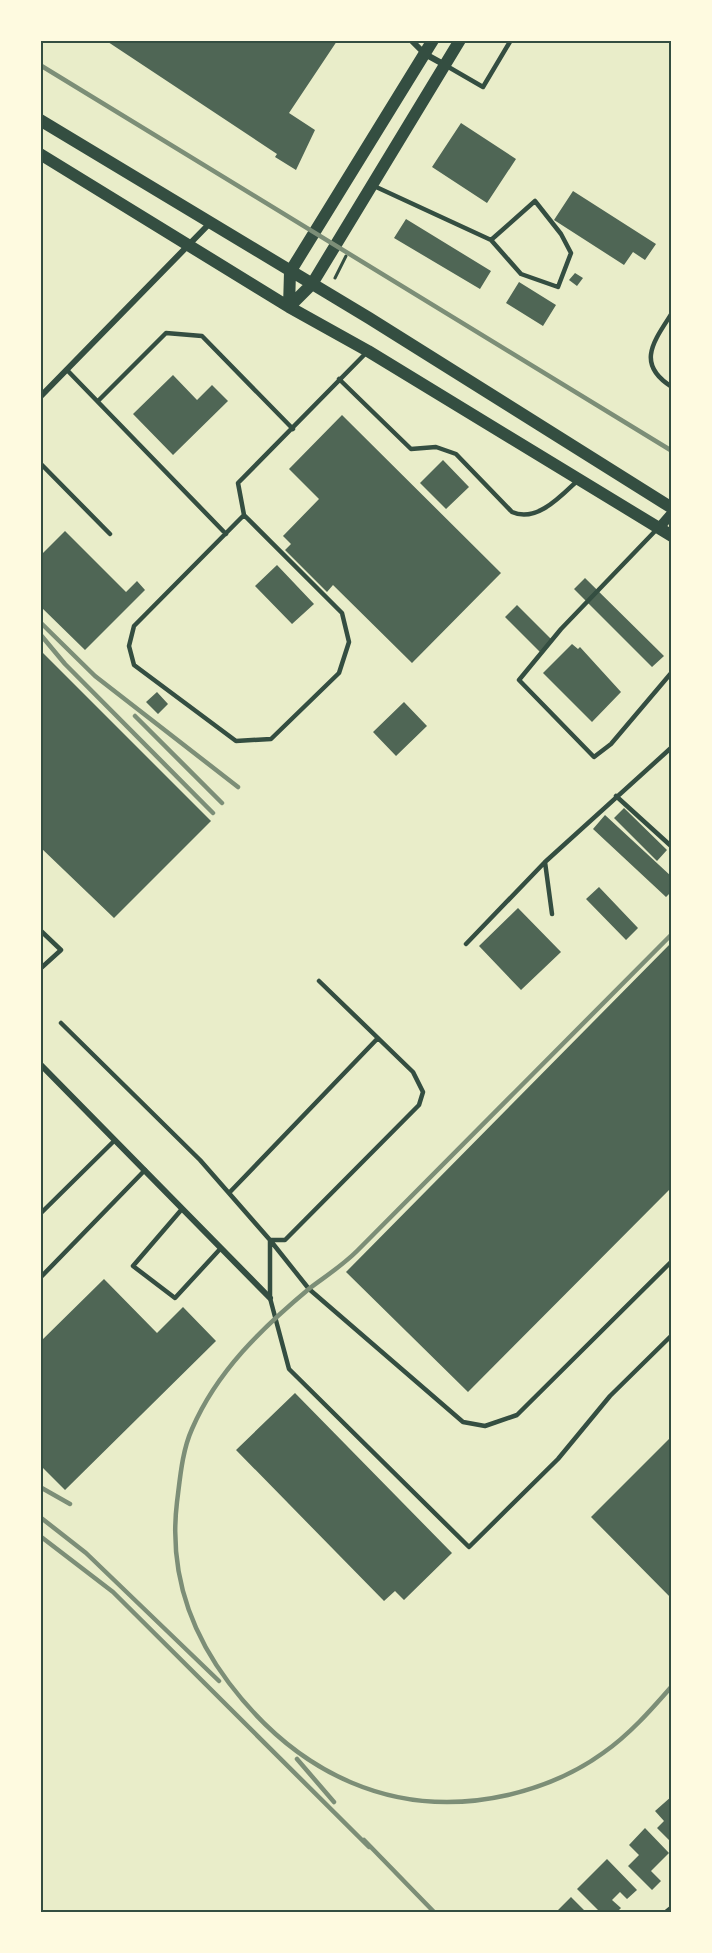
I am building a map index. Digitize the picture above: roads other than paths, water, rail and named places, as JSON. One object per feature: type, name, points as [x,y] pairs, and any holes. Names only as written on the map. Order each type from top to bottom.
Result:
[{"type":"main road","points":[[289,307],[290,272],[434,40]]},
{"type":"main road","points":[[289,307],[312,284],[460,40]]},
{"type":"main road","points":[[40,120],[312,284],[672,508]]},
{"type":"main road","points":[[40,154],[289,307],[368,351],[577,481],[672,536]]},
{"type":"street","points":[[411,40],[425,54],[445,65]]},
{"type":"street","points":[[40,397],[211,222]]},
{"type":"street","points":[[659,528],[672,513]]},
{"type":"street","points":[[40,1064],[270,1298]]},
{"type":"street","points":[[668,1912],[672,1908]]},
{"type":"lane","points":[[445,65],[483,87],[511,40]]},
{"type":"lane","points":[[371,185],[491,240],[521,274],[558,287],[571,253],[561,234],[535,201],[491,240]]},
{"type":"lane","points":[[672,313],[651,347],[653,369],[660,380],[672,387]]},
{"type":"lane","points":[[99,400],[166,333],[202,336],[293,429]]},
{"type":"lane","points":[[244,515],[134,626],[129,646],[134,665],[236,741],[271,739],[339,673],[348,642],[342,613],[244,515],[238,483],[368,351]]},
{"type":"lane","points":[[67,370],[99,400],[226,534]]},
{"type":"lane","points":[[339,379],[411,449],[436,447],[456,454],[512,512],[523,516],[534,515],[565,493],[577,481]]},
{"type":"lane","points":[[40,463],[110,534]]},
{"type":"lane","points":[[659,528],[561,629],[519,680],[594,757],[611,744],[672,672]]},
{"type":"lane","points":[[466,944],[545,862],[616,795],[672,747]]},
{"type":"lane","points":[[616,795],[671,846]]},
{"type":"lane","points":[[545,862],[552,914]]},
{"type":"lane","points":[[40,930],[61,950],[40,969]]},
{"type":"lane","points":[[270,1240],[285,1240],[419,1105],[423,1092],[413,1072],[319,981]]},
{"type":"lane","points":[[61,1023],[200,1160],[318,1297],[463,1422],[485,1426],[517,1415],[672,1262]]},
{"type":"lane","points":[[229,1193],[378,1038]]},
{"type":"lane","points":[[40,1214],[115,1140]]},
{"type":"lane","points":[[40,1278],[145,1170]]},
{"type":"lane","points":[[182,1209],[133,1266],[175,1298],[221,1248]]},
{"type":"lane","points":[[270,1240],[270,1298],[289,1369],[469,1547],[558,1459],[610,1396],[672,1335]]},
{"type":"railway","points":[[40,65],[672,451]]},
{"type":"railway","points":[[40,622],[95,676],[238,787]]},
{"type":"railway","points":[[40,634],[65,664],[213,813]]},
{"type":"railway","points":[[135,716],[222,803]]},
{"type":"railway","points":[[672,934],[357,1251],[292,1303],[242,1352],[214,1388],[192,1429],[180,1475],[175,1527],[179,1575],[185,1598],[203,1642],[229,1683],[256,1715],[285,1742],[317,1765],[351,1782],[388,1795],[426,1801],[466,1801],[508,1795],[545,1784],[592,1761],[613,1746],[672,1686]]},
{"type":"railway","points":[[40,1487],[70,1504]]},
{"type":"railway","points":[[40,1517],[86,1553],[219,1681]]},
{"type":"railway","points":[[40,1536],[113,1592],[369,1847]]},
{"type":"railway","points":[[297,1759],[334,1802]]},
{"type":"railway","points":[[364,1840],[434,1912]]}]
